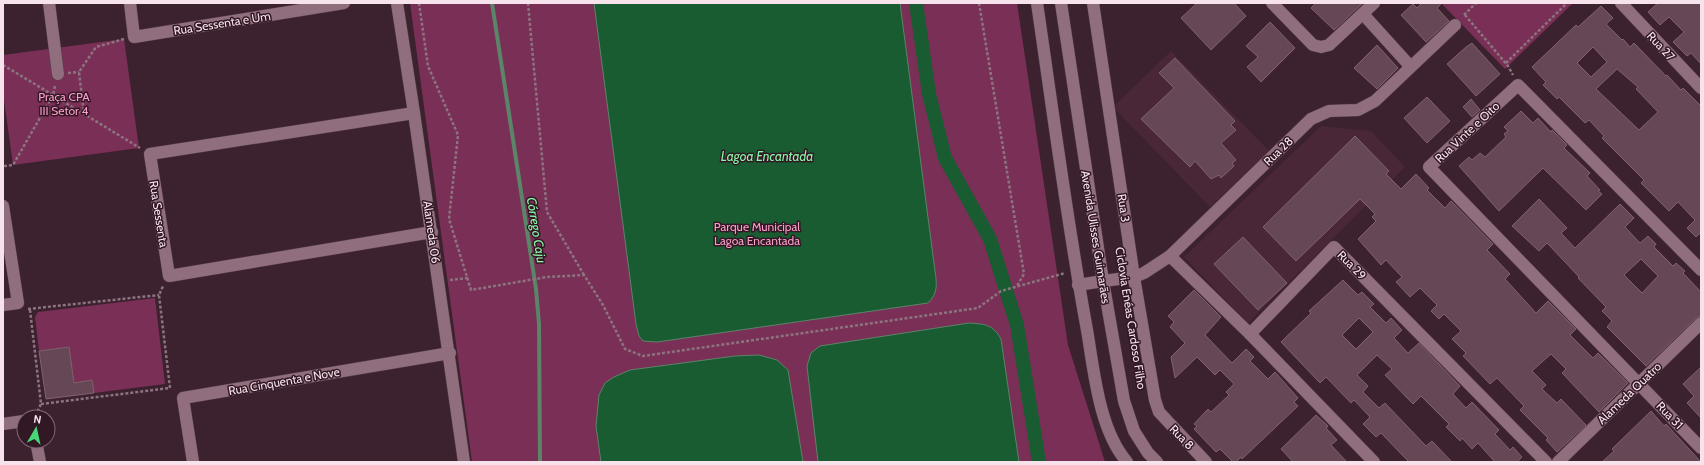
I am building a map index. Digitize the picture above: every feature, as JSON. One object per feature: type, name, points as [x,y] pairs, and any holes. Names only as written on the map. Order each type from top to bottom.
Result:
[{"type":"street","points":[[50,3],[58,74]]},
{"type":"street","points":[[130,3],[134,37]]},
{"type":"street","name":"Rua Sessenta e Um","points":[[134,37],[344,3]]},
{"type":"street","name":"Alameda 06","points":[[397,3],[450,353],[464,462]]},
{"type":"street","name":"Avenida Ulisses Guimarães","points":[[1037,3],[1078,285],[1104,415],[1116,446],[1126,462]]},
{"type":"street","name":"Avenida Ulisses Guimarães","points":[[1061,3],[1103,281],[1124,401],[1134,431],[1157,462]]},
{"type":"street","name":"Rua 3","points":[[1093,3],[1134,277],[1155,400],[1159,412]]},
{"type":"street","points":[[1272,3],[1313,45],[1321,47],[1329,45],[1374,3]]},
{"type":"street","name":"Rua 27","points":[[1621,3],[1701,88]]},
{"type":"street","points":[[1363,14],[1410,66]]},
{"type":"street","name":"Rua 28","points":[[1078,285],[1134,277],[1144,273],[1170,256],[1311,119],[1329,111],[1358,110],[1375,101],[1410,66],[1455,25]]},
{"type":"street","points":[[1518,85],[1701,270]]},
{"type":"street","name":"Rua Vinte e Oito","points":[[1518,85],[1429,167],[1639,383]]},
{"type":"street","name":"Rua Sessenta","points":[[414,113],[150,154],[169,276],[432,232]]},
{"type":"street","points":[[3,206],[18,303],[3,305]]},
{"type":"street","name":"Rua 29","points":[[1250,334],[1334,247],[1546,462]]},
{"type":"street","points":[[1170,256],[1250,334],[1374,462]]},
{"type":"street","name":"Alameda Quatro","points":[[1558,462],[1701,323]]},
{"type":"street","name":"Rua Cinquenta e Nove","points":[[193,462],[183,398],[450,353]]},
{"type":"street","name":"Rua 31","points":[[1639,383],[1701,448]]},
{"type":"street","name":"Rua 8","points":[[1159,412],[1206,462]]},
{"type":"street","points":[[3,424],[16,422]]},
{"type":"street","points":[[38,449],[40,462]]},
{"type":"path","points":[[419,3],[428,66],[458,135],[449,219],[471,290],[547,278],[584,275]]},
{"type":"path","points":[[528,3],[547,212],[603,305],[624,349],[643,356],[978,308],[1001,291],[1076,269]]},
{"type":"path","points":[[979,3],[1024,274],[1017,287]]},
{"type":"path","points":[[1455,25],[1476,3]]},
{"type":"path","points":[[1506,63],[1567,3]]},
{"type":"path","points":[[1465,14],[1506,63],[1518,85]]},
{"type":"path","points":[[84,114],[79,72],[96,47],[134,37]]},
{"type":"path","points":[[3,65],[139,148]]},
{"type":"path","points":[[3,169],[5,166],[13,165],[53,96]]},
{"type":"path","points":[[439,282],[468,278]]},
{"type":"path","points":[[39,409],[41,404],[30,310],[159,295],[170,388],[41,404]]},
{"type":"shaded area","points":[[1171,51],[1269,151],[1210,207],[1113,107]]},
{"type":"shaded area","points":[[1321,126],[1371,131],[1405,167],[1248,323],[1184,257]]},
{"type":"green space","name":"Parque Municipal Lagoa Encantada","points":[[410,3],[1017,3],[1068,345],[1105,462],[472,462]]},
{"type":"green space","points":[[1441,3],[1573,3],[1505,69]]},
{"type":"green space","name":"Praça CPA III Setor 4","points":[[124,39],[139,148],[13,165],[3,93],[3,55]]},
{"type":"green space","points":[[155,298],[165,384],[94,393],[92,380],[74,383],[69,347],[39,351],[35,317],[38,312]]},
{"type":"water","name":"Lagoa Encantada","points":[[594,3],[900,3],[936,280],[934,296],[928,303],[657,342],[643,341],[639,336],[636,324]]},
{"type":"water","points":[[969,323],[980,324],[992,328],[1001,339],[1019,462],[818,462],[807,366],[811,353],[820,346]]},
{"type":"water","points":[[759,355],[777,360],[788,370],[803,462],[601,462],[596,426],[599,395],[605,383],[630,370],[735,356]]},
{"type":"building","points":[[1197,3],[1234,3],[1246,16],[1211,50],[1181,18]]},
{"type":"building","points":[[1316,3],[1363,3],[1334,30],[1311,8]]},
{"type":"building","points":[[1422,3],[1442,3],[1437,8],[1449,21],[1426,42],[1401,15],[1413,4],[1417,8]]},
{"type":"building","points":[[1658,3],[1701,3],[1701,64],[1691,53],[1687,56],[1673,42],[1684,32],[1669,17],[1660,25],[1648,12]]},
{"type":"building","points":[[1601,6],[1613,18],[1606,24],[1622,40],[1623,39],[1630,47],[1634,43],[1666,76],[1667,75],[1681,90],[1683,88],[1701,106],[1701,232],[1696,237],[1687,228],[1695,220],[1678,202],[1669,211],[1641,183],[1644,180],[1602,138],[1604,136],[1589,120],[1585,123],[1559,97],[1557,99],[1543,85],[1546,82],[1532,67],[1576,25],[1578,27]],"holes":[[[1593,47],[1607,62],[1591,77],[1577,63]],[[1617,69],[1638,87],[1636,89],[1658,112],[1639,130],[1596,89]]]},
{"type":"building","points":[[1270,22],[1295,48],[1261,82],[1247,67],[1258,57],[1246,46]]},
{"type":"building","points":[[1472,43],[1500,74],[1476,96],[1447,64]]},
{"type":"building","points":[[1377,45],[1398,68],[1377,89],[1354,68]]},
{"type":"building","points":[[1175,58],[1235,121],[1231,125],[1236,130],[1221,143],[1236,160],[1232,163],[1234,166],[1221,178],[1219,175],[1211,179],[1195,161],[1190,167],[1141,119],[1174,88],[1159,73]]},
{"type":"building","points":[[1427,97],[1450,121],[1427,143],[1404,118]]},
{"type":"building","points":[[1471,99],[1480,110],[1472,117],[1463,107]]},
{"type":"building","points":[[1521,111],[1533,123],[1538,118],[1551,132],[1552,130],[1567,145],[1564,148],[1590,173],[1587,176],[1602,194],[1586,210],[1543,168],[1499,211],[1459,166],[1469,157],[1472,160],[1480,153],[1485,157],[1506,137],[1504,134],[1508,131],[1504,127]]},
{"type":"building","points":[[1355,136],[1389,171],[1386,174],[1401,189],[1416,174],[1429,188],[1427,190],[1445,208],[1451,201],[1493,244],[1487,250],[1510,274],[1505,279],[1536,313],[1548,301],[1576,329],[1570,335],[1593,358],[1598,353],[1628,383],[1599,412],[1562,373],[1566,369],[1551,354],[1532,371],[1546,385],[1542,389],[1557,403],[1561,399],[1586,425],[1557,452],[1546,440],[1548,438],[1520,410],[1524,406],[1497,378],[1490,384],[1463,356],[1466,353],[1452,339],[1461,331],[1444,314],[1439,319],[1431,311],[1437,305],[1420,288],[1410,297],[1396,282],[1402,277],[1386,260],[1381,265],[1358,239],[1376,221],[1372,217],[1375,214],[1360,199],[1296,261],[1263,227]]},
{"type":"building","points":[[1539,199],[1567,228],[1561,233],[1575,248],[1620,204],[1634,218],[1625,227],[1640,243],[1648,236],[1656,244],[1654,247],[1673,266],[1676,263],[1685,271],[1683,273],[1701,292],[1701,316],[1696,318],[1646,366],[1607,327],[1612,321],[1602,311],[1606,307],[1547,243],[1539,251],[1512,226]],"holes":[[[1641,259],[1658,276],[1642,293],[1624,275]]]},
{"type":"building","points":[[1243,237],[1287,283],[1258,310],[1214,264]]},
{"type":"building","points":[[1343,280],[1358,295],[1362,292],[1374,304],[1370,307],[1386,323],[1391,318],[1402,330],[1394,338],[1408,353],[1419,343],[1460,386],[1453,394],[1466,408],[1472,402],[1499,430],[1495,434],[1510,450],[1513,447],[1522,457],[1517,462],[1495,462],[1478,443],[1472,449],[1462,438],[1460,441],[1446,427],[1449,424],[1421,396],[1413,404],[1385,375],[1392,369],[1377,355],[1357,375],[1368,386],[1363,392],[1379,408],[1385,403],[1426,446],[1432,441],[1452,462],[1409,462],[1381,433],[1376,437],[1363,424],[1370,417],[1354,400],[1351,403],[1326,377],[1320,383],[1281,342],[1311,313],[1309,311]],"holes":[[[1359,318],[1373,332],[1356,349],[1342,335]]]},
{"type":"building","points":[[1194,290],[1221,317],[1205,335],[1232,363],[1246,349],[1254,357],[1250,361],[1268,379],[1275,372],[1298,398],[1294,402],[1298,406],[1242,459],[1241,457],[1236,462],[1233,462],[1220,449],[1216,452],[1194,429],[1197,426],[1194,424],[1208,409],[1211,412],[1229,395],[1226,392],[1234,384],[1220,370],[1215,375],[1197,357],[1175,378],[1171,357],[1185,343],[1170,327],[1174,322],[1168,316]]},
{"type":"building","points":[[69,347],[74,383],[92,380],[94,393],[46,399],[39,351]]},
{"type":"building","points":[[1701,367],[1701,418],[1687,403],[1694,396],[1683,384]]},
{"type":"building","points":[[1651,411],[1664,426],[1666,424],[1701,462],[1602,462],[1614,451],[1612,449]]},
{"type":"building","points":[[1316,415],[1328,426],[1326,428],[1337,440],[1331,445],[1347,462],[1293,462],[1281,449]]},
{"type":"waterway","name":"Córrego Caju","points":[[492,3],[536,289],[539,324],[540,462]]},
{"type":"waterway","points":[[916,3],[929,94],[945,158],[990,239],[1017,325],[1039,462]]}]
